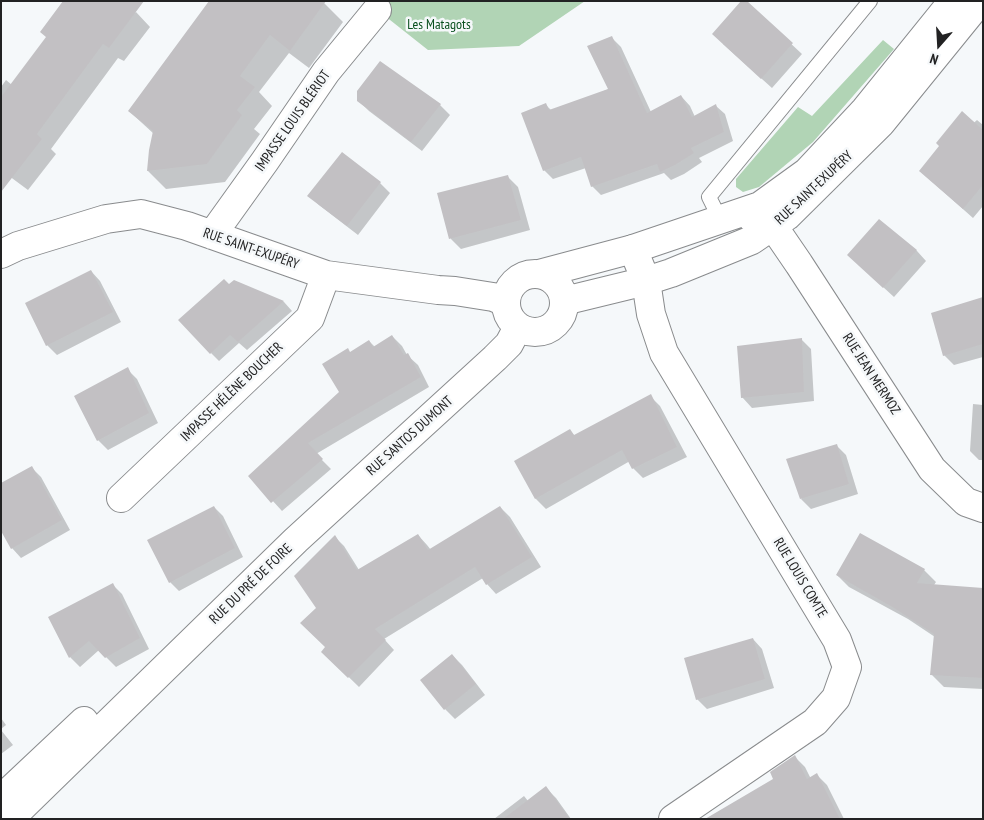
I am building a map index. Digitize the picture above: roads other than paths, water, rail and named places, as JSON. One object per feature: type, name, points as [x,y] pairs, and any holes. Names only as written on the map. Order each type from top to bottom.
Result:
[{"type":"main road","name":"RUE SAINT-EXUPÉRY","points":[[539,274],[633,249],[760,206],[807,172],[865,110],[953,1]]},
{"type":"main road","name":"RUE SAINT-EXUPÉRY","points":[[564,301],[671,273],[752,240],[787,216],[880,123],[980,1]]},
{"type":"main road","name":"IMPASSE LOUIS BLÉRIOT","points":[[212,235],[326,72],[377,10]]},
{"type":"main road","name":"RUE SAINT-EXUPÉRY","points":[[1,254],[18,246],[106,219],[141,214],[187,226],[326,276],[455,291],[493,297],[506,302]]},
{"type":"main road","points":[[730,216],[773,226]]},
{"type":"main road","name":"RUE JEAN MERMOZ","points":[[773,226],[932,469],[966,502],[983,508]]},
{"type":"main road","points":[[633,249],[646,281]]},
{"type":"main road","points":[[539,274],[551,279],[560,288],[564,301],[563,312],[558,322],[538,332],[528,331],[511,320],[506,302],[508,292],[520,278],[539,274]]},
{"type":"main road","name":"IMPASSE HÉLÈNE BOUCHER","points":[[121,498],[310,318],[326,276]]},
{"type":"main road","name":"RUE LOUIS COMTE","points":[[646,281],[651,314],[664,353],[838,640],[847,667],[836,698],[815,722],[673,819]]},
{"type":"main road","name":"RUE SANTOS DUMONT","points":[[296,540],[495,358],[509,344],[518,326]]},
{"type":"main road","name":"RUE DU PRÉ DE FOIRE","points":[[1,799],[126,681],[296,540]]},
{"type":"main road","name":"RUE DU PRÉ DE FOIRE","points":[[12,819],[20,808],[296,540]]},
{"type":"lane","points":[[730,216],[709,197],[870,1]]},
{"type":"park label","name":"Les Matagots","points":[[439,25]]}]
